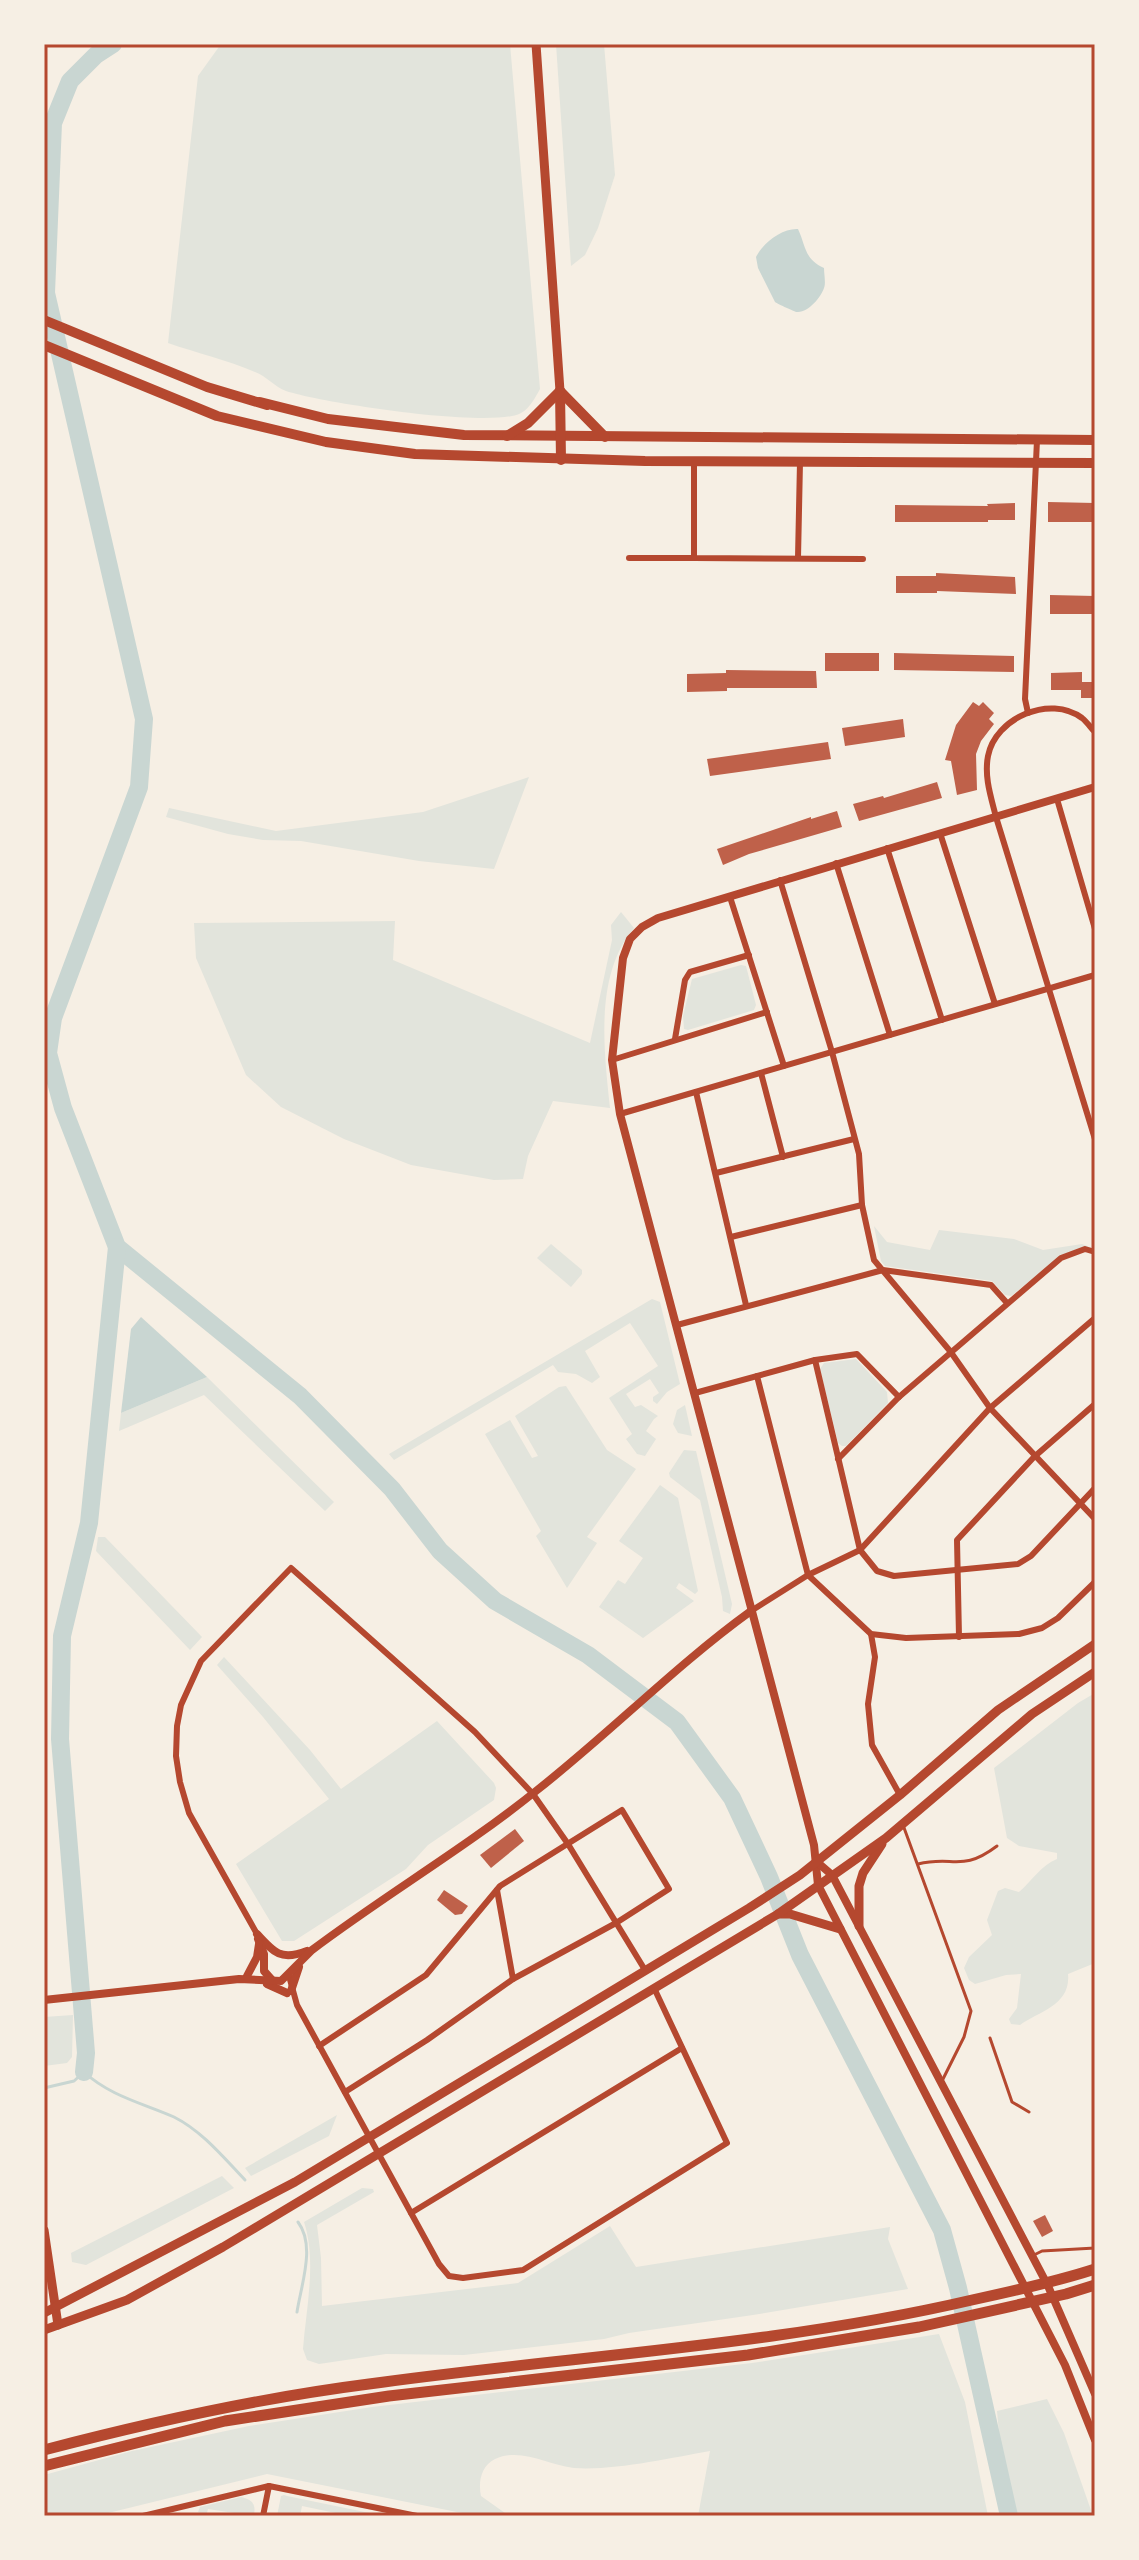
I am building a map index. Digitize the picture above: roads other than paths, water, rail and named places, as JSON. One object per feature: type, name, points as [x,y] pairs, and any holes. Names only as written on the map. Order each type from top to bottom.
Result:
[{"type":"highway","points":[[44,2450],[222,2408],[369,2384],[645,2354],[916,2313],[1061,2280],[1095,2269]]},
{"type":"highway","points":[[44,2466],[173,2432],[308,2407],[748,2355],[919,2327],[1095,2285]]},
{"type":"main road","points":[[536,44],[560,391],[561,460]]},
{"type":"main road","points":[[44,320],[207,387],[267,405],[260,402],[328,419],[442,434],[1095,440]]},
{"type":"main road","points":[[44,345],[217,416],[326,442],[415,454],[561,460],[1095,463]]},
{"type":"main road","points":[[507,436],[528,423],[560,391]]},
{"type":"main road","points":[[560,391],[605,437]]},
{"type":"main road","points":[[44,2313],[295,2182],[749,1908],[817,1862],[998,1710],[1095,1644]]},
{"type":"main road","points":[[44,2330],[127,2300],[223,2247],[778,1914],[886,1838],[1032,1714],[1095,1672]]},
{"type":"main road","points":[[859,1926],[859,1886],[863,1873],[886,1838]]},
{"type":"main road","points":[[778,1914],[840,1929]]},
{"type":"main road","points":[[44,2230],[58,2325]]},
{"type":"street","points":[[1028,713],[1025,699],[1037,440]]},
{"type":"street","points":[[694,461],[694,558]]},
{"type":"street","points":[[798,558],[800,462]]},
{"type":"street","points":[[629,558],[863,559]]},
{"type":"street","points":[[1095,732],[1081,717],[1058,710],[1038,709],[1004,728],[994,739],[988,753],[988,786],[996,817],[1095,1139]]},
{"type":"street","points":[[1095,787],[780,880],[658,918],[642,927],[630,939],[623,958],[612,1060],[620,1114],[817,1862],[818,1885],[1065,2365],[1095,2440]]},
{"type":"street","points":[[1057,799],[1095,929]]},
{"type":"street","points":[[940,833],[995,1004]]},
{"type":"street","points":[[886,848],[942,1020]]},
{"type":"street","points":[[836,863],[890,1035]]},
{"type":"street","points":[[780,880],[832,1052],[861,1165],[862,1205],[874,1260],[950,1351],[990,1408],[1095,1519]]},
{"type":"street","points":[[730,897],[784,1066]]},
{"type":"street","points":[[675,1039],[685,980],[690,972],[749,955]]},
{"type":"street","points":[[620,1114],[1095,975]]},
{"type":"street","points":[[612,1060],[767,1012]]},
{"type":"street","points":[[761,1073],[783,1157]]},
{"type":"street","points":[[696,1092],[746,1305]]},
{"type":"street","points":[[716,1173],[854,1139]]},
{"type":"street","points":[[731,1237],[862,1205]]},
{"type":"street","points":[[838,1460],[899,1397],[1061,1258],[1085,1249],[1095,1252]]},
{"type":"street","points":[[677,1325],[883,1270],[991,1285],[1007,1303]]},
{"type":"street","points":[[44,2000],[245,1978],[275,1981],[290,1974],[302,1956],[533,1794],[617,1725],[662,1682],[751,1611],[808,1575],[860,1550],[990,1408],[1095,1318]]},
{"type":"street","points":[[695,1393],[815,1360],[857,1354],[899,1397]]},
{"type":"street","points":[[815,1360],[860,1550],[877,1571],[894,1576],[1018,1564],[1031,1556],[1095,1488]]},
{"type":"street","points":[[757,1376],[808,1575],[871,1634],[906,1638],[1019,1634],[1042,1628],[1058,1618],[1095,1582]]},
{"type":"street","points":[[959,1637],[957,1540],[1034,1457],[1095,1404]]},
{"type":"street","points":[[645,1970],[568,1844],[533,1794],[475,1732],[291,1568],[201,1661],[181,1705],[177,1726],[176,1756],[189,1813],[260,1939],[266,1975],[289,1992],[297,2005],[439,2264],[449,2276],[463,2278],[523,2270],[727,2143],[655,1990]]},
{"type":"street","points":[[871,1634],[875,1657],[868,1704],[872,1745],[900,1795]]},
{"type":"street","points":[[319,2046],[426,1975],[497,1890],[622,1810],[669,1889],[616,1923],[513,1979],[427,2040],[345,2092]]},
{"type":"street","points":[[817,1862],[832,1875],[1032,2256],[1095,2394]]},
{"type":"street","points":[[497,1890],[513,1979]]},
{"type":"street","points":[[260,1939],[291,1963],[289,1992]]},
{"type":"street","points":[[260,1939],[302,1956]]},
{"type":"street","points":[[245,1978],[257,1957],[260,1939]]},
{"type":"street","points":[[245,1978],[280,1955],[302,1956]]},
{"type":"street","points":[[289,1992],[302,1956]]},
{"type":"street","points":[[245,1978],[289,1992]]},
{"type":"street","points":[[411,2213],[682,2048]]},
{"type":"street","points":[[143,2516],[269,2486],[417,2516]]},
{"type":"street","points":[[263,2516],[269,2486]]},
{"type":"lane","points":[[903,1823],[926,1894],[971,2011],[964,2037],[941,2082]]},
{"type":"lane","points":[[918,1864],[929,1861],[969,1862],[997,1846]]},
{"type":"lane","points":[[990,2038],[1012,2102],[1029,2112]]},
{"type":"lane","points":[[1032,2256],[1042,2251],[1095,2248]]},
{"type":"waterway","points":[[113,44],[96,55],[70,81],[53,123],[46,293],[144,719],[139,787],[53,1018],[48,1053],[63,1108],[117,1247],[300,1396],[392,1489],[440,1551],[495,1601],[588,1655],[677,1722],[732,1798],[769,1877],[800,1955],[942,2230],[1009,2516]]},
{"type":"waterway","points":[[84,2072],[86,2053],[60,1739],[62,1636],[89,1523],[117,1247]]},
{"type":"waterway","points":[[44,2088],[74,2081],[84,2072],[115,2093],[184,2123],[245,2180]]},
{"type":"waterway","points":[[297,2312],[307,2254],[298,2222]]}]
